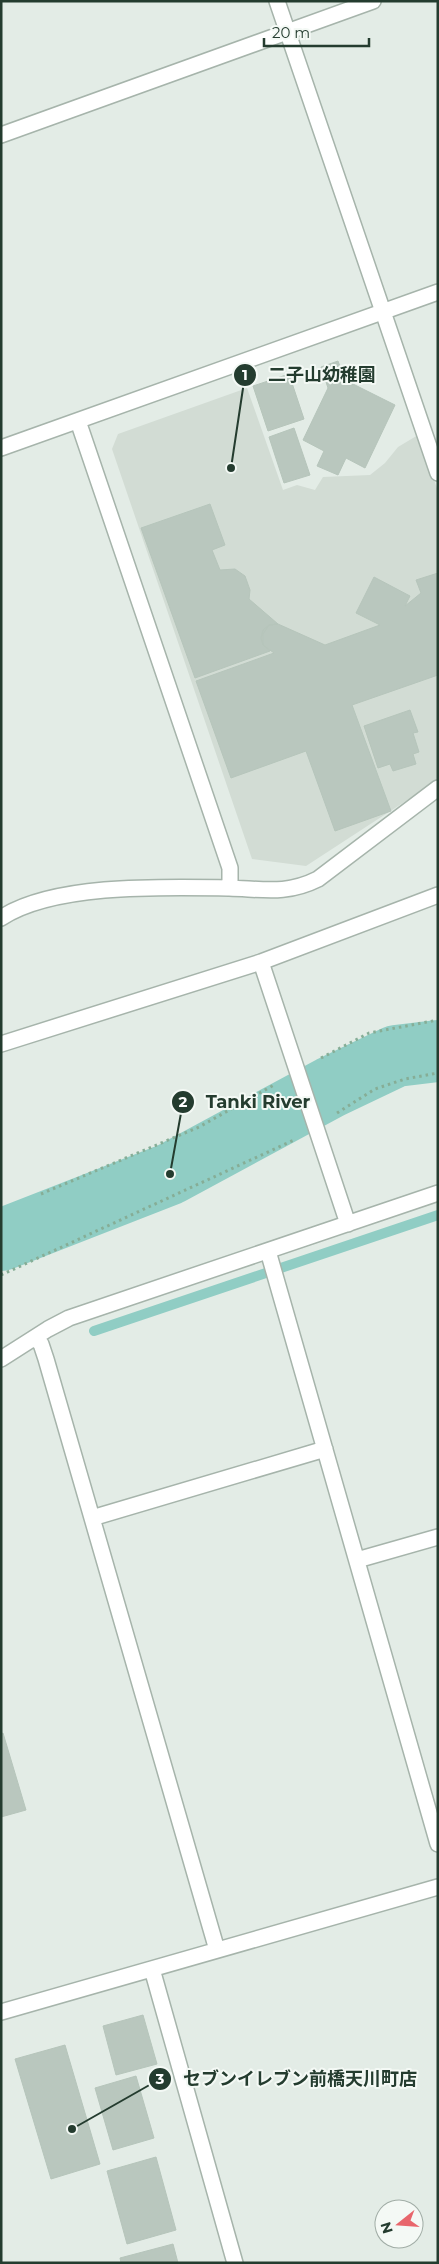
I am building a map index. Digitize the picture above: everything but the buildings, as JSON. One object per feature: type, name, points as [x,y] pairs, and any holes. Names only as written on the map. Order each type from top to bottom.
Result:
[{"type":"street","points":[[277,1],[438,473]]},
{"type":"street","points":[[1,135],[373,1]]},
{"type":"street","points":[[1,448],[438,292]]},
{"type":"street","points":[[78,421],[230,868],[230,888]]},
{"type":"street","points":[[1,918],[25,905],[66,896],[124,889],[230,888],[277,891],[305,885],[318,878],[438,788]]},
{"type":"street","points":[[1,1044],[261,962],[438,894]]},
{"type":"street","points":[[261,962],[348,1224]]},
{"type":"street","points":[[1,1359],[70,1318],[438,1194]]},
{"type":"street","points":[[268,1251],[357,1560],[433,1804],[438,1844]]},
{"type":"street","points":[[35,1338],[40,1344],[46,1359],[217,1950]]},
{"type":"street","points":[[92,1518],[325,1449]]},
{"type":"street","points":[[357,1560],[438,1537]]},
{"type":"street","points":[[1,2012],[438,1887]]},
{"type":"street","points":[[152,1969],[235,2263]]},
{"type":"path","points":[[41,1194],[199,1127],[298,1074],[369,1033],[438,1020]]},
{"type":"path","points":[[1,1275],[211,1180],[375,1089],[405,1079],[438,1073]]},
{"type":"shaded area","points":[[247,388],[283,490],[297,485],[315,490],[323,477],[370,475],[385,463],[398,447],[418,435],[438,491],[438,780],[306,866],[252,859],[112,449],[118,434]]},
{"type":"waterway","points":[[1,1240],[170,1174],[331,1087],[396,1056],[438,1051]]},
{"type":"waterway","points":[[94,1331],[438,1215]]},
{"type":"place","name":"二子山幼稚園","points":[[231,468]]},
{"type":"place","name":"Tanki River","points":[[170,1174]]},
{"type":"place","name":"セブンイレブン前橋天川町店","points":[[72,2129]]}]
